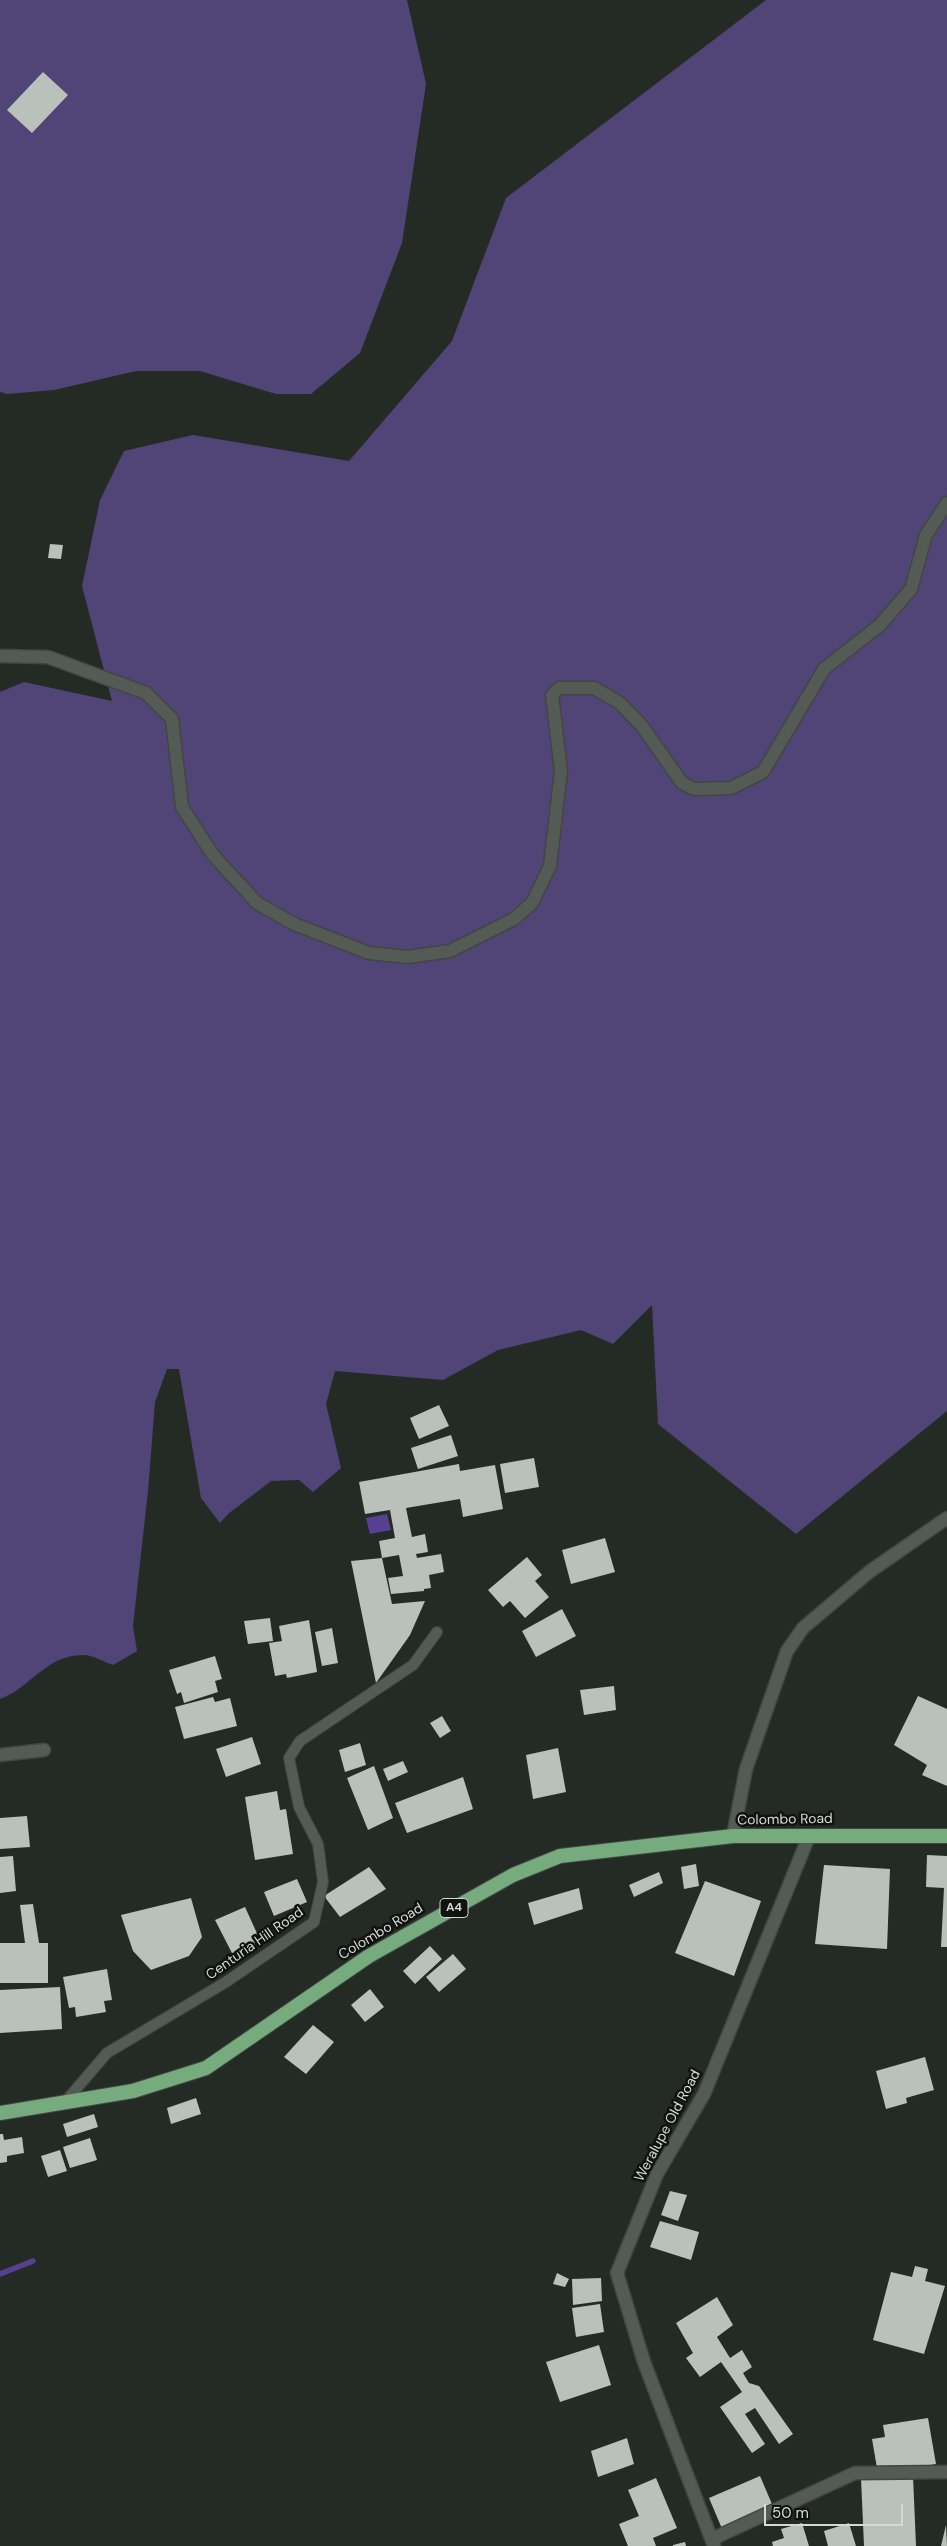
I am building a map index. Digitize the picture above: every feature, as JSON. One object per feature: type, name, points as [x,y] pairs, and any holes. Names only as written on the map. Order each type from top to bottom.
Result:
[{"type":"highway","name":"Colombo Road","points":[[0,2113],[133,2091],[206,2068],[369,1956],[513,1875],[560,1856],[733,1836],[947,1836]]},
{"type":"street","points":[[0,656],[48,657],[146,693],[172,719],[182,807],[213,855],[257,903],[294,924],[369,953],[408,957],[450,951],[514,919],[532,903],[550,866],[561,772],[552,696],[559,688],[594,688],[620,704],[642,726],[682,782],[694,789],[731,788],[763,772],[824,669],[880,625],[911,589],[926,536],[947,504]]},
{"type":"street","points":[[733,1836],[746,1769],[787,1652],[803,1628],[869,1572],[947,1518]]},
{"type":"street","points":[[0,1755],[44,1750]]},
{"type":"street","name":"Weralupe Old Road","points":[[713,2543],[644,2362],[617,2273],[657,2174],[704,2094],[809,1836]]},
{"type":"street","points":[[713,2543],[855,2473],[947,2472]]},
{"type":"lane","name":"Centuria Hill Road","points":[[65,2102],[107,2053],[226,1982],[314,1922],[323,1882],[318,1844],[299,1807],[289,1758],[300,1741],[413,1666],[437,1632]]},
{"type":"shaded area","points":[[0,0],[407,0],[426,84],[402,243],[360,353],[311,394],[276,394],[200,371],[136,371],[54,390],[7,394],[0,392]]},
{"type":"shaded area","points":[[766,0],[947,0],[947,1411],[796,1534],[658,1424],[652,1305],[613,1344],[581,1330],[498,1350],[443,1380],[335,1371],[326,1404],[341,1468],[313,1492],[299,1480],[271,1481],[228,1514],[220,1523],[201,1498],[179,1369],[167,1369],[155,1402],[148,1491],[133,1626],[137,1651],[113,1665],[87,1655],[71,1656],[59,1660],[11,1694],[0,1699],[0,692],[24,682],[112,701],[82,586],[100,500],[124,451],[193,435],[349,461],[452,341],[506,198]]},
{"type":"shaded area","points":[[387,1514],[391,1530],[370,1534],[366,1518]]},
{"type":"building","points":[[43,72],[68,95],[32,133],[7,110]]},
{"type":"building","points":[[50,544],[63,545],[61,559],[48,558]]},
{"type":"building","points":[[439,1405],[449,1426],[419,1439],[410,1418]]},
{"type":"building","points":[[451,1435],[458,1456],[418,1469],[411,1448]]},
{"type":"building","points":[[534,1458],[539,1487],[505,1493],[500,1464]]},
{"type":"building","points":[[459,1464],[460,1471],[495,1465],[503,1509],[463,1517],[460,1499],[406,1508],[412,1537],[425,1534],[428,1552],[416,1554],[417,1558],[441,1554],[444,1572],[429,1575],[431,1588],[424,1589],[424,1591],[391,1594],[388,1578],[403,1576],[399,1555],[382,1558],[379,1541],[395,1538],[390,1510],[365,1514],[359,1482]]},
{"type":"building","points":[[605,1538],[615,1572],[571,1584],[562,1550]]},
{"type":"building","points":[[527,1557],[542,1575],[535,1581],[549,1597],[525,1618],[510,1601],[503,1607],[488,1590]]},
{"type":"building","points":[[382,1558],[392,1604],[425,1601],[410,1635],[376,1683],[351,1561]]},
{"type":"building","points":[[562,1609],[576,1636],[536,1657],[522,1631]]},
{"type":"building","points":[[270,1618],[273,1641],[248,1644],[244,1621]]},
{"type":"building","points":[[309,1620],[317,1672],[287,1678],[286,1674],[275,1676],[269,1643],[282,1641],[279,1626]]},
{"type":"building","points":[[332,1628],[338,1663],[322,1666],[315,1632]]},
{"type":"building","points":[[215,1656],[222,1679],[215,1681],[218,1692],[184,1703],[181,1692],[177,1694],[169,1670]]},
{"type":"building","points":[[614,1686],[616,1710],[584,1715],[580,1690]]},
{"type":"building","points":[[918,1696],[947,1709],[947,1786],[922,1775],[927,1765],[894,1745]]},
{"type":"building","points":[[213,1697],[215,1702],[230,1698],[237,1726],[184,1739],[175,1707]]},
{"type":"building","points":[[442,1716],[451,1731],[440,1738],[430,1723]]},
{"type":"building","points":[[252,1737],[261,1764],[226,1777],[216,1749]]},
{"type":"building","points":[[360,1743],[366,1765],[345,1772],[339,1750]]},
{"type":"building","points":[[558,1748],[566,1792],[533,1799],[526,1755]]},
{"type":"building","points":[[403,1761],[408,1772],[388,1781],[383,1769]]},
{"type":"building","points":[[374,1766],[393,1818],[368,1830],[347,1778]]},
{"type":"building","points":[[463,1777],[473,1809],[407,1833],[395,1803]]},
{"type":"building","points":[[277,1791],[280,1810],[286,1809],[293,1854],[255,1860],[245,1797]]},
{"type":"building","points":[[27,1816],[30,1847],[0,1849],[0,1818]]},
{"type":"building","points":[[927,1855],[947,1856],[947,1947],[941,1947],[944,1888],[926,1887]]},
{"type":"building","points":[[13,1856],[16,1891],[0,1893],[0,1857]]},
{"type":"building","points":[[696,1864],[699,1886],[684,1889],[681,1867]]},
{"type":"building","points":[[824,1865],[890,1869],[887,1949],[815,1944]]},
{"type":"building","points":[[369,1867],[386,1889],[340,1917],[324,1896]]},
{"type":"building","points":[[659,1872],[663,1883],[634,1897],[629,1885]]},
{"type":"building","points":[[297,1879],[307,1902],[274,1916],[264,1892]]},
{"type":"building","points":[[705,1881],[761,1901],[734,1976],[675,1953]]},
{"type":"building","points":[[579,1888],[583,1909],[534,1925],[528,1903]]},
{"type":"building","points":[[191,1898],[202,1937],[189,1956],[151,1970],[133,1951],[121,1915]]},
{"type":"building","points":[[33,1904],[39,1943],[48,1943],[48,1983],[0,1983],[0,1943],[25,1943],[20,1905]]},
{"type":"building","points":[[245,1907],[260,1940],[233,1955],[215,1920]]},
{"type":"building","points":[[430,1946],[442,1959],[415,1984],[403,1971]]},
{"type":"building","points":[[453,1954],[466,1969],[439,1992],[426,1977]]},
{"type":"building","points":[[107,1969],[112,2000],[104,2001],[106,2012],[76,2017],[75,2007],[69,2008],[63,1977]]},
{"type":"building","points":[[60,1987],[62,2029],[0,2033],[0,1990]]},
{"type":"building","points":[[370,1989],[384,2007],[365,2022],[351,2005]]},
{"type":"building","points":[[313,2025],[334,2042],[306,2074],[284,2057]]},
{"type":"building","points":[[925,2057],[934,2090],[906,2098],[907,2103],[886,2109],[876,2071]]},
{"type":"building","points":[[196,2098],[201,2114],[171,2124],[167,2108]]},
{"type":"building","points":[[94,2114],[98,2127],[67,2137],[63,2124]]},
{"type":"building","points":[[0,2134],[3,2134],[4,2140],[22,2137],[24,2153],[7,2156],[7,2162],[0,2163]]},
{"type":"building","points":[[90,2138],[97,2160],[70,2168],[63,2147]]},
{"type":"building","points":[[60,2150],[67,2171],[48,2177],[41,2156]]},
{"type":"building","points":[[670,2191],[687,2195],[678,2221],[661,2215]]},
{"type":"building","points":[[660,2221],[699,2232],[691,2260],[650,2247]]},
{"type":"building","points":[[915,2266],[928,2269],[925,2281],[945,2286],[924,2354],[873,2340],[891,2272],[912,2277]]},
{"type":"building","points":[[557,2273],[569,2279],[565,2287],[553,2284]]},
{"type":"building","points":[[601,2278],[602,2301],[573,2305],[572,2279]]},
{"type":"building","points":[[717,2297],[733,2325],[717,2337],[730,2358],[742,2350],[752,2367],[743,2373],[749,2383],[759,2386],[793,2434],[779,2444],[755,2408],[745,2414],[765,2444],[752,2453],[720,2407],[742,2392],[721,2362],[700,2377],[686,2358],[693,2353],[676,2323]]},
{"type":"building","points":[[600,2304],[604,2332],[576,2337],[572,2308]]},
{"type":"building","points":[[599,2345],[611,2385],[560,2402],[546,2362]]},
{"type":"building","points":[[928,2418],[936,2464],[878,2474],[872,2439],[885,2437],[883,2425]]},
{"type":"building","points":[[627,2438],[634,2464],[598,2477],[591,2451]]},
{"type":"building","points":[[760,2476],[772,2504],[765,2507],[767,2512],[723,2531],[709,2498]]},
{"type":"building","points":[[913,2476],[916,2546],[864,2546],[861,2478]]},
{"type":"building","points":[[656,2478],[677,2528],[653,2538],[656,2546],[628,2546],[619,2524],[639,2516],[628,2490]]},
{"type":"building","points":[[802,2523],[809,2546],[773,2546],[772,2542],[784,2538],[781,2529]]},
{"type":"building","points":[[849,2523],[856,2546],[828,2546],[824,2531]]},
{"type":"building","points":[[946,2525],[947,2546],[941,2546]]},
{"type":"building","points":[[685,2542],[686,2546],[673,2546],[673,2545]]},
{"type":"waterway","points":[[0,2274],[33,2261]]}]
